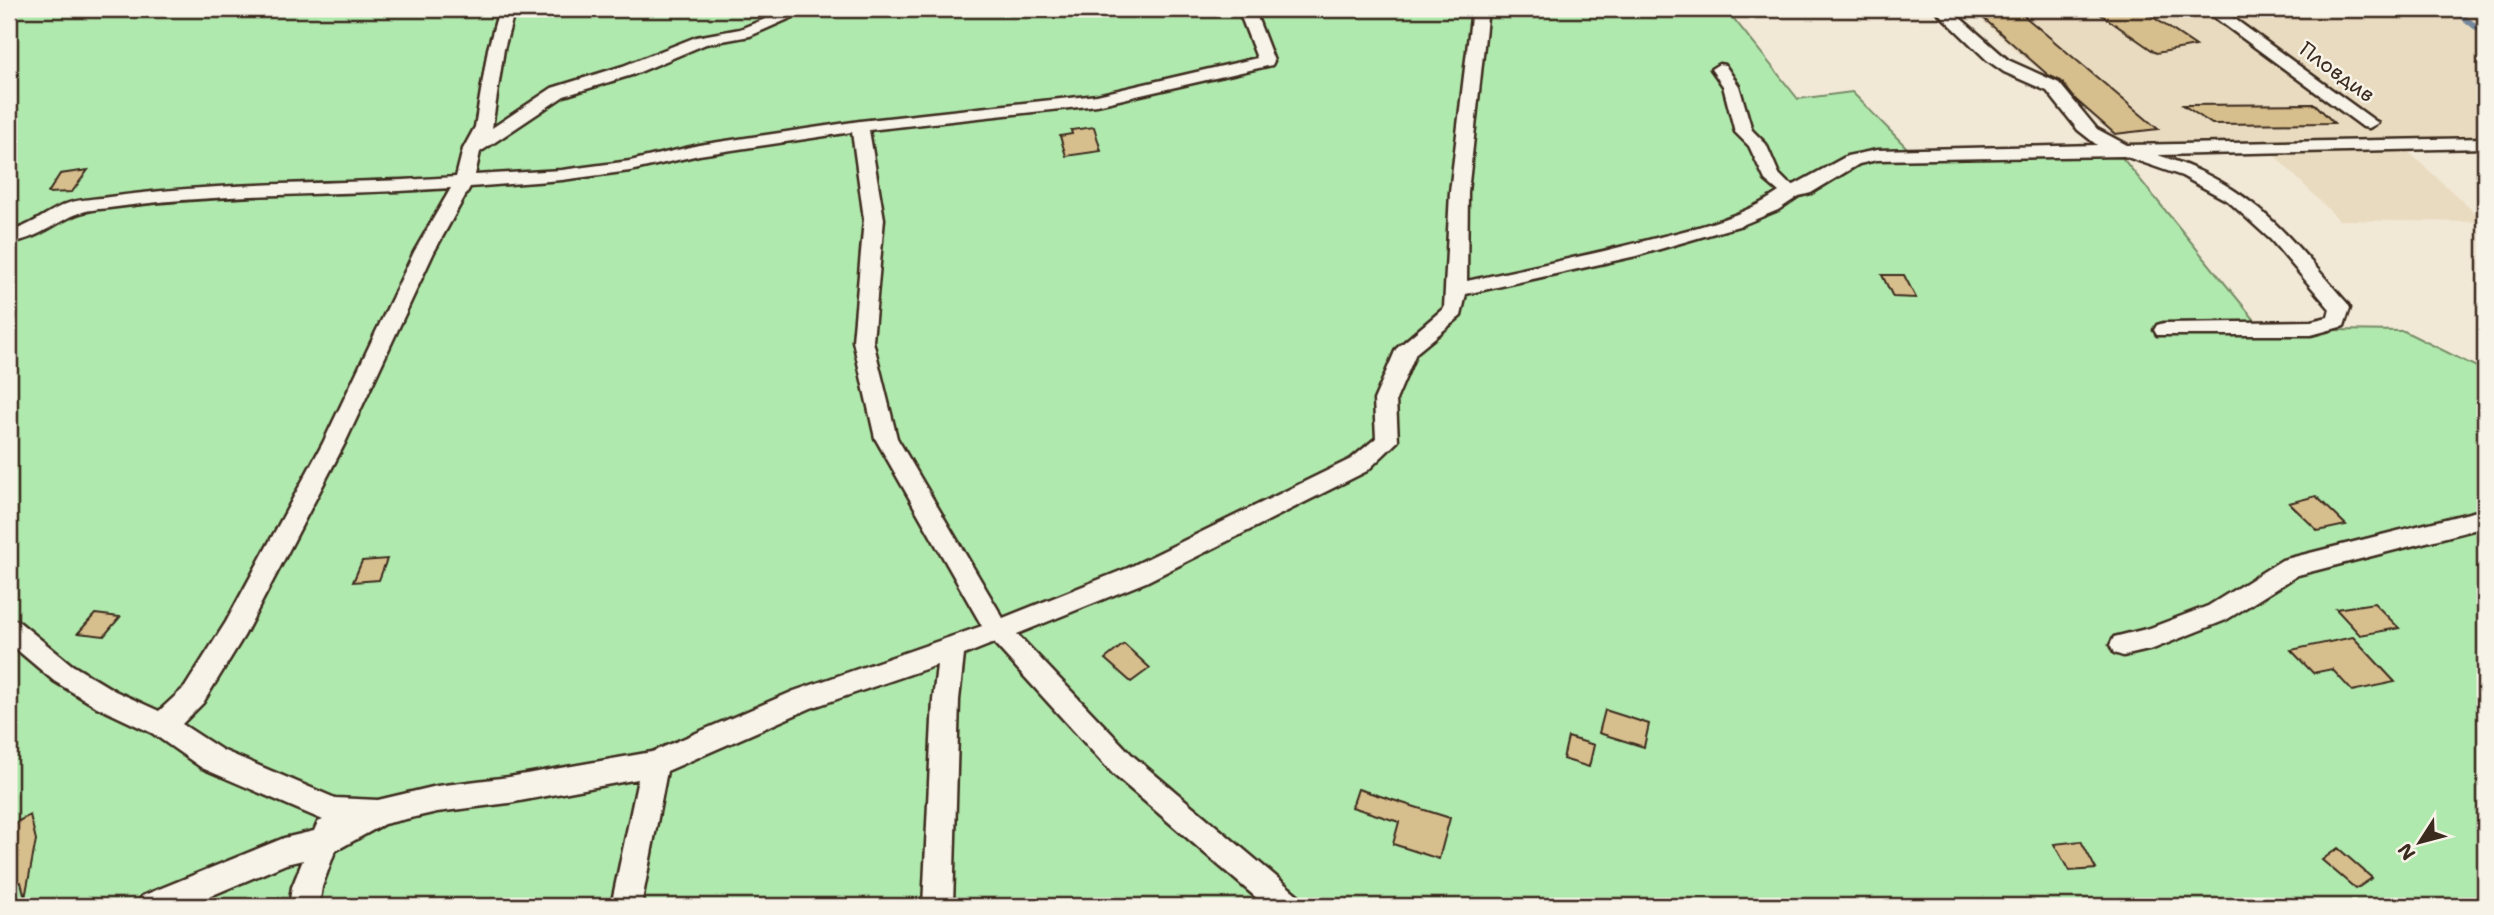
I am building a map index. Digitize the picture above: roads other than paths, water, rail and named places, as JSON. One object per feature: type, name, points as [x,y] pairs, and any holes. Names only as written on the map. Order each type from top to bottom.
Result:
[{"type":"street","points":[[162,724],[194,695],[235,629],[340,432],[424,252],[464,182],[472,149],[484,127],[496,50],[507,9]]},
{"type":"street","points":[[472,149],[558,92],[629,70],[702,40],[744,33],[803,9]]},
{"type":"street","points":[[9,237],[27,234],[74,208],[111,202],[269,190],[359,189],[562,175],[630,166],[699,150],[860,126],[1097,100],[1266,61],[1246,9]]},
{"type":"street","points":[[9,628],[64,673],[106,699],[162,724],[212,759],[334,811],[379,812],[437,799],[509,790],[655,764],[803,699],[952,649],[1137,575],[1359,465],[1387,441],[1385,400],[1407,349],[1454,311],[1457,290],[1459,192],[1480,9]]},
{"type":"street","points":[[1942,9],[1956,25],[2008,68],[2041,78],[2052,86],[2088,131],[2107,143],[2183,167],[2233,195],[2264,219],[2340,308],[2337,321],[2311,328],[2164,330]]},
{"type":"street","name":"Пловдив","points":[[2211,9],[2369,123]]},
{"type":"street","points":[[1718,68],[1731,86],[1744,132],[1757,144],[1771,176],[1781,187],[1793,191],[1804,189],[1853,160],[1877,155],[2485,143]]},
{"type":"street","points":[[860,126],[874,219],[863,341],[886,438],[997,630],[1123,765],[1288,906]]},
{"type":"street","points":[[2210,149],[2209,162],[2215,175],[2233,195]]},
{"type":"street","points":[[1457,290],[1615,255],[1711,229],[1760,211],[1787,198],[1793,191]]},
{"type":"street","points":[[2123,645],[2153,638],[2217,613],[2291,567],[2485,518]]},
{"type":"street","points":[[939,906],[946,700],[952,649]]},
{"type":"street","points":[[626,906],[655,764]]},
{"type":"street","points":[[304,906],[307,887],[334,811]]},
{"type":"street","points":[[153,906],[284,851],[324,842],[379,812]]},
{"type":"waterway","points":[[2453,9],[2485,34]]}]
